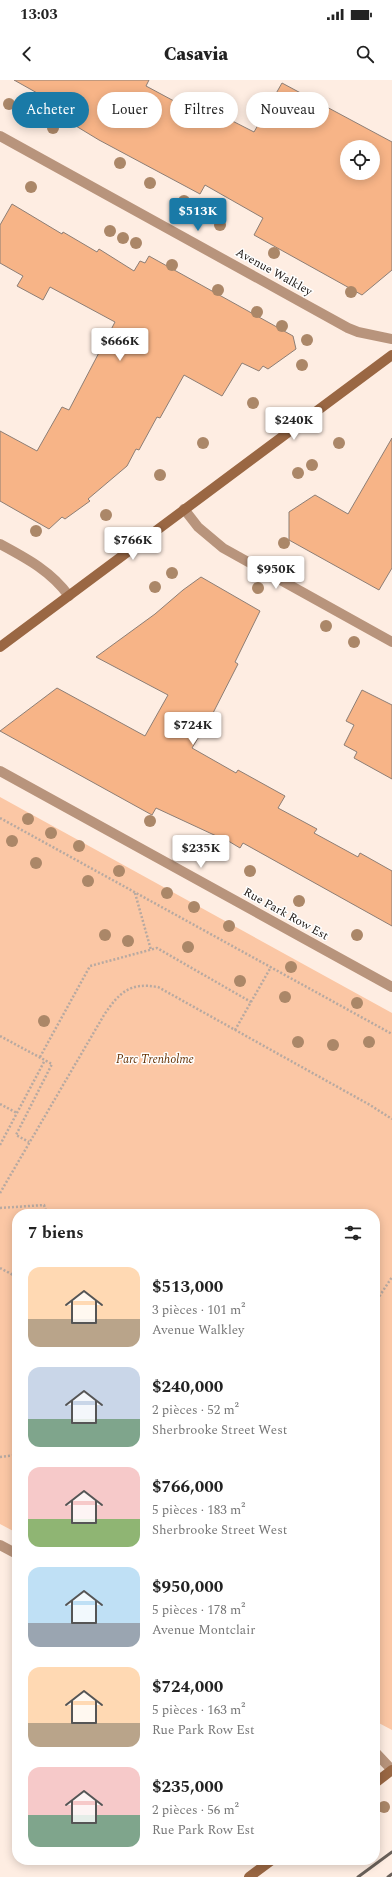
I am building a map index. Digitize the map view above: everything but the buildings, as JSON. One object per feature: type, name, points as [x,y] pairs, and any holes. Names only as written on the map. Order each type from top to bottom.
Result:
[{"type":"main road","points":[[0,647],[392,355]]},
{"type":"main road","points":[[380,1779],[392,1770]]},
{"type":"main road","points":[[249,1877],[265,1865]]},
{"type":"street","name":"Avenue Walkley","points":[[0,136],[348,328],[358,332],[392,339]]},
{"type":"street","points":[[184,510],[198,527],[223,548],[392,642]]},
{"type":"street","points":[[0,544],[33,562],[54,577],[69,596]]},
{"type":"street","name":"Rue Park Row Est","points":[[0,770],[392,987]]},
{"type":"street","points":[[0,1545],[12,1551]]},
{"type":"street","points":[[380,1757],[392,1770]]},
{"type":"path","points":[[0,818],[392,1034]]},
{"type":"path","points":[[135,892],[151,950]]},
{"type":"path","points":[[40,1057],[90,966],[157,948],[251,1002]]},
{"type":"path","points":[[236,1030],[271,967]]},
{"type":"path","points":[[0,1193],[104,1015],[118,996],[126,990],[148,986],[158,987],[370,1105],[392,1119]]},
{"type":"path","points":[[0,1036],[52,1064],[16,1135],[30,1142]]},
{"type":"path","points":[[0,1145],[45,1060]]},
{"type":"path","points":[[0,1104],[17,1113]]},
{"type":"path","points":[[0,1208],[44,1205],[45,1209]]},
{"type":"path","points":[[0,1268],[12,1274]]},
{"type":"path","points":[[380,1296],[392,1277]]},
{"type":"path","points":[[0,1457],[12,1456]]},
{"type":"green space","name":"Parc Trenholme","points":[[0,797],[392,1013],[392,1730],[380,1724],[380,1209],[12,1209],[12,1530],[0,1524]]},
{"type":"railway","points":[[380,1861],[392,1852]]},
{"type":"railway","points":[[358,1877],[374,1865]]},
{"type":"railway","points":[[388,1877],[392,1874]]}]
